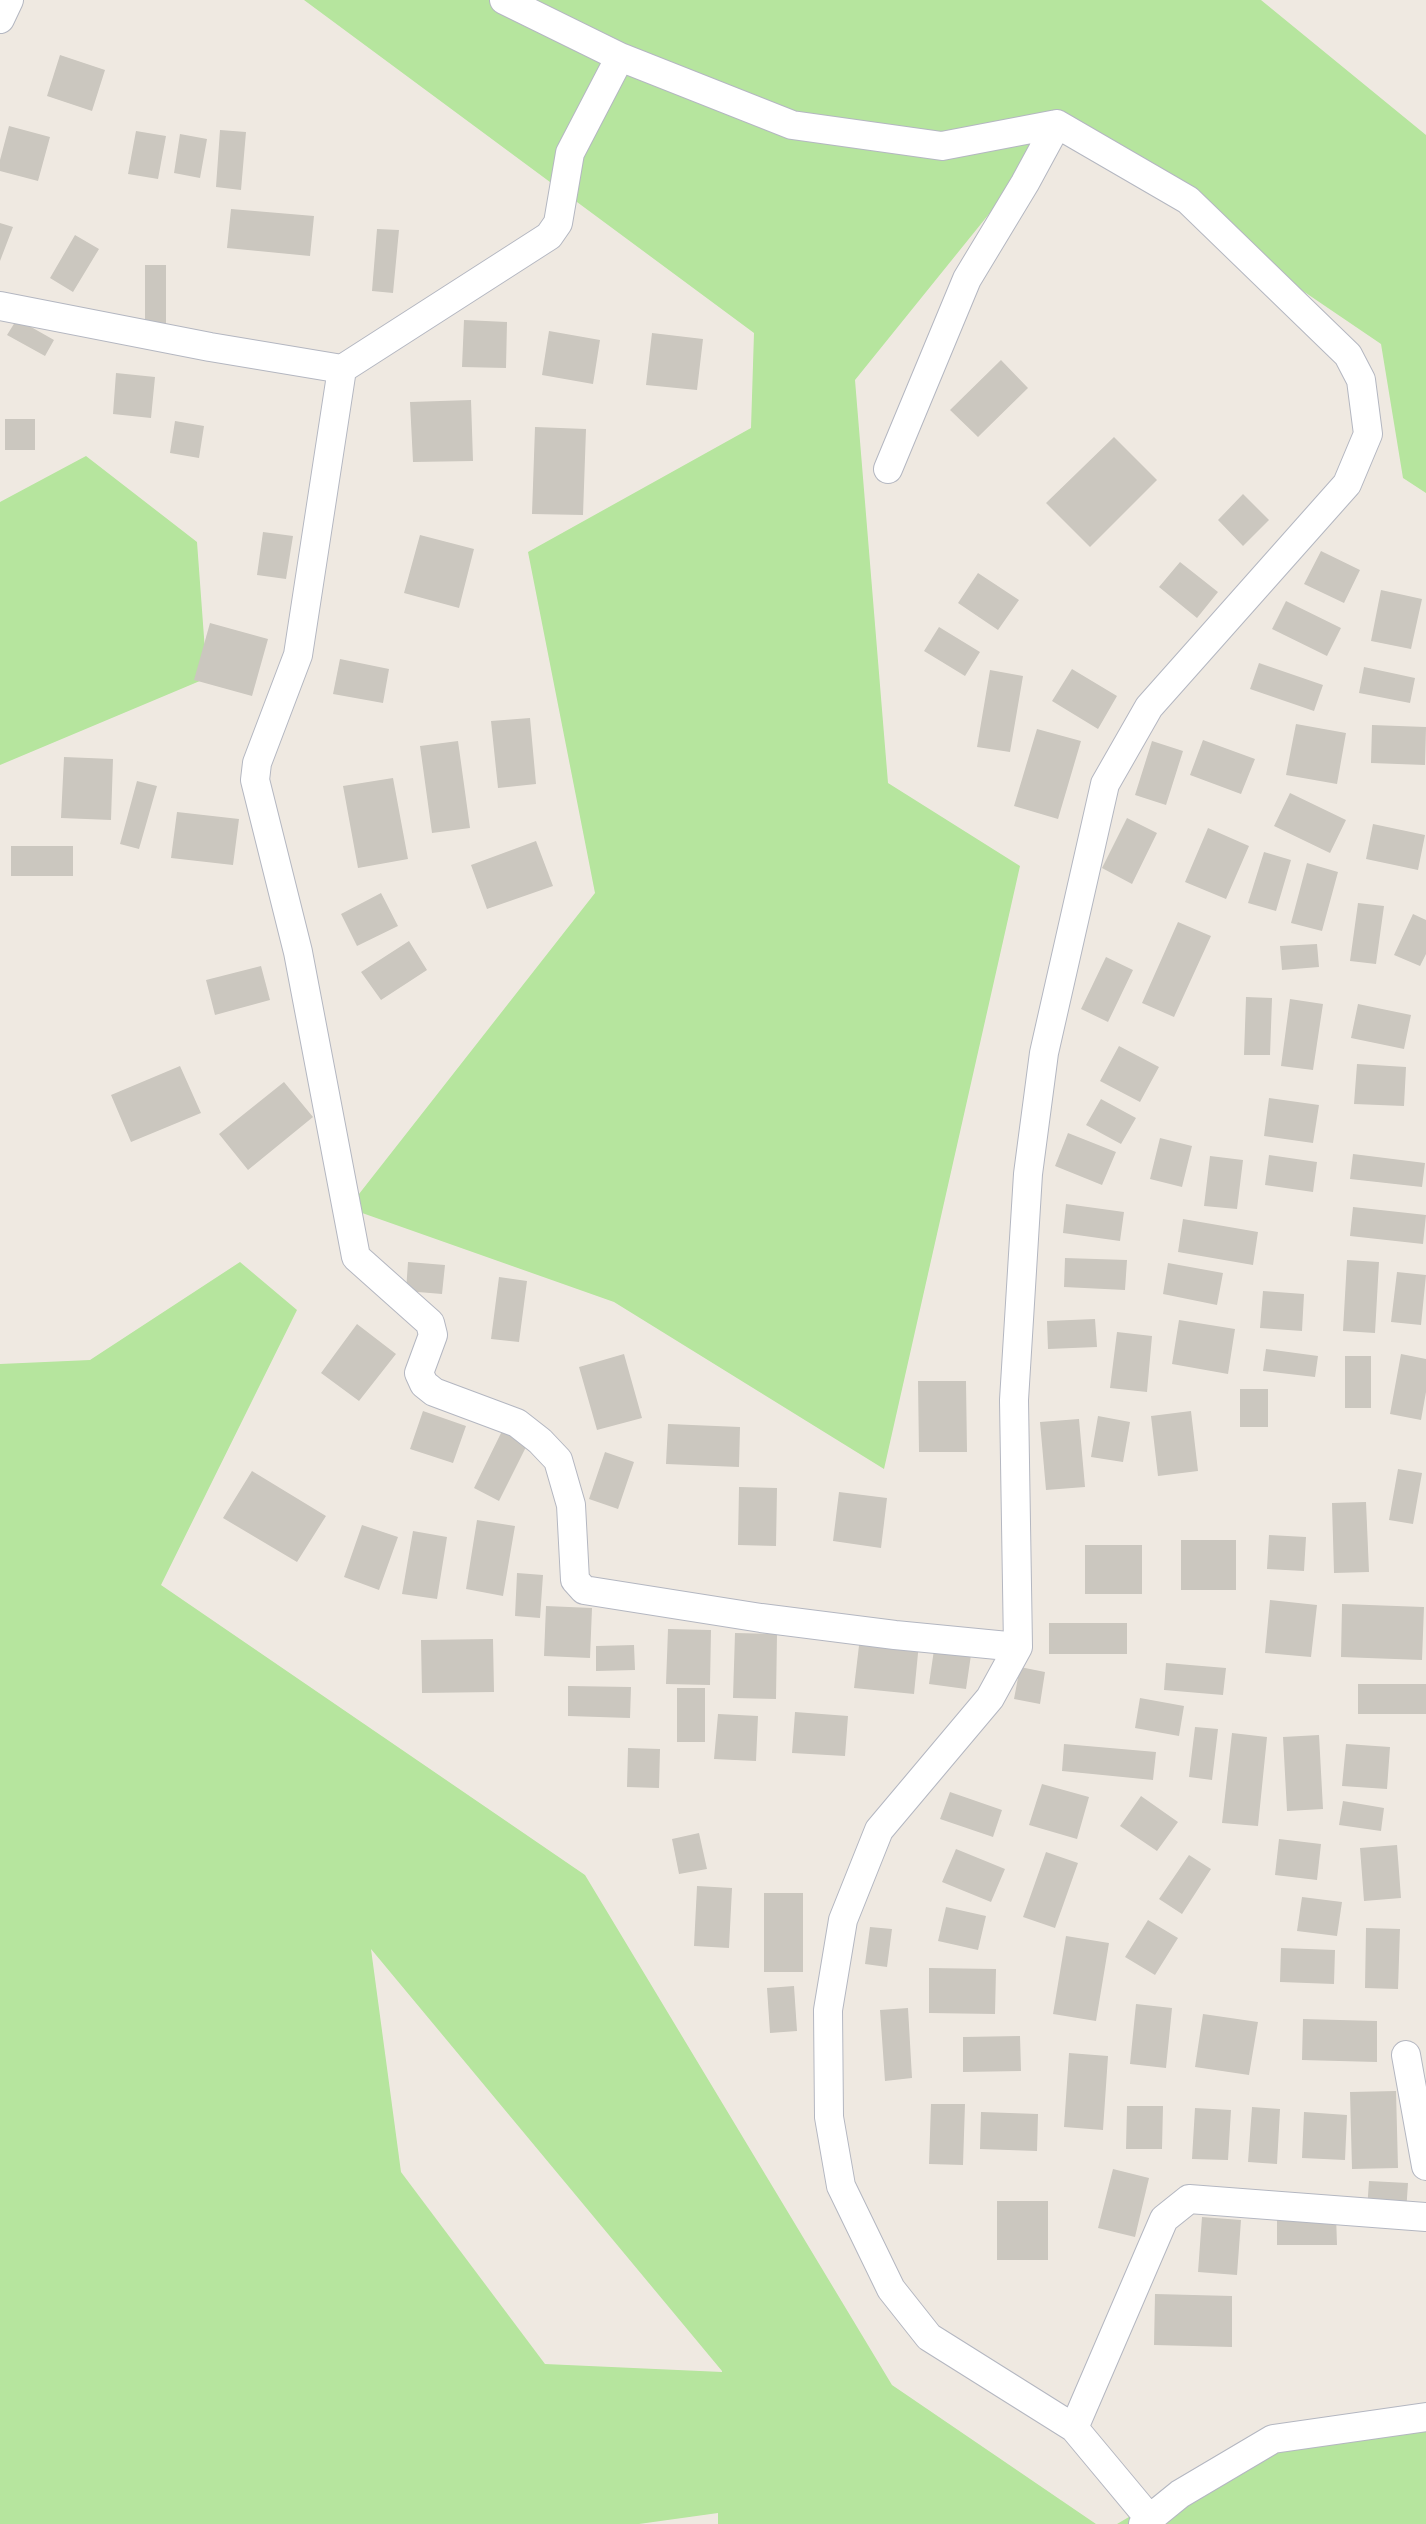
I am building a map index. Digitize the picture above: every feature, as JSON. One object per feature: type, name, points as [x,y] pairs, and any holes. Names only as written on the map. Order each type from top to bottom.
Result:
[{"type":"street","points":[[0,19],[9,0]]},
{"type":"street","points":[[504,0],[620,57],[792,125],[942,146],[1057,124],[1188,200],[1348,355],[1361,380],[1368,434],[1347,484],[1149,707],[1105,784],[1044,1053],[1028,1174],[1014,1400],[1018,1647],[990,1698],[879,1830],[843,1920],[828,2010],[828,2117],[841,2186],[891,2290],[929,2337],[1074,2428],[1146,2521],[1180,2494],[1273,2439],[1426,2417]]},
{"type":"street","points":[[0,306],[210,348],[342,368],[549,236],[558,223],[570,154],[620,57]]},
{"type":"street","points":[[888,469],[968,279],[1025,183],[1057,124]]},
{"type":"street","points":[[342,368],[298,655],[257,763],[255,780],[298,952],[356,1257],[430,1323],[433,1335],[419,1373],[424,1384],[434,1392],[517,1423],[540,1441],[558,1460],[571,1505],[575,1580],[584,1590],[761,1618],[895,1635],[1018,1647]]},
{"type":"street","points":[[1406,2055],[1426,2166]]},
{"type":"street","points":[[1074,2428],[1164,2219],[1189,2199],[1426,2217]]},
{"type":"green space","points":[[304,0],[1261,0],[1426,135],[1426,493],[1403,478],[1381,344],[1060,126],[855,380],[888,783],[1020,866],[884,1469],[614,1302],[348,1208],[595,893],[528,552],[751,428],[754,333]]},
{"type":"green space","points":[[86,456],[197,542],[207,678],[0,765],[0,502]]},
{"type":"green space","points":[[240,1262],[297,1310],[161,1585],[585,1875],[892,2385],[1096,2524],[718,2524],[718,2513],[639,2524],[0,2524],[0,1364],[90,1360]],"holes":[[[371,1949],[722,2371],[545,2364],[401,2172]]]},
{"type":"green space","points":[[1426,2404],[1426,2524],[1117,2524],[1263,2438]]},
{"type":"building","points":[[60,55],[105,70],[92,111],[47,96]]},
{"type":"building","points":[[9,126],[50,137],[38,181],[0,171],[0,160]]},
{"type":"building","points":[[220,130],[246,132],[241,190],[216,187]]},
{"type":"building","points":[[136,131],[166,136],[158,179],[128,174]]},
{"type":"building","points":[[180,134],[207,139],[200,178],[174,173]]},
{"type":"building","points":[[231,209],[314,216],[310,256],[227,248]]},
{"type":"building","points":[[0,223],[13,227],[0,261]]},
{"type":"building","points":[[377,229],[399,230],[393,293],[372,291]]},
{"type":"building","points":[[75,235],[99,249],[73,292],[50,278]]},
{"type":"building","points":[[145,265],[166,265],[166,323],[145,323]]},
{"type":"building","points":[[17,319],[54,340],[45,356],[7,335]]},
{"type":"building","points":[[464,320],[507,322],[506,368],[462,367]]},
{"type":"building","points":[[549,331],[600,340],[593,384],[542,375]]},
{"type":"building","points":[[652,333],[703,339],[697,390],[646,385]]},
{"type":"building","points":[[1001,360],[1028,388],[978,437],[950,410]]},
{"type":"building","points":[[116,373],[155,377],[151,418],[113,414]]},
{"type":"building","points":[[471,400],[473,461],[413,462],[410,402]]},
{"type":"building","points":[[5,419],[35,419],[35,450],[5,450]]},
{"type":"building","points":[[175,421],[204,426],[199,458],[170,453]]},
{"type":"building","points":[[535,427],[586,429],[583,515],[532,514]]},
{"type":"building","points":[[1114,437],[1157,480],[1090,547],[1046,503]]},
{"type":"building","points":[[1243,494],[1269,520],[1243,546],[1218,520]]},
{"type":"building","points":[[263,532],[293,536],[286,579],[257,575]]},
{"type":"building","points":[[420,535],[474,549],[459,608],[404,593]]},
{"type":"building","points":[[1321,551],[1360,570],[1344,603],[1304,584]]},
{"type":"building","points":[[1180,562],[1218,592],[1197,618],[1159,587]]},
{"type":"building","points":[[978,573],[1019,600],[998,630],[958,603]]},
{"type":"building","points":[[1381,590],[1422,599],[1411,649],[1371,641]]},
{"type":"building","points":[[1286,601],[1341,628],[1327,656],[1272,629]]},
{"type":"building","points":[[210,623],[268,639],[252,696],[194,680]]},
{"type":"building","points":[[939,627],[980,652],[965,676],[924,651]]},
{"type":"building","points":[[340,659],[389,669],[383,703],[333,694]]},
{"type":"building","points":[[1259,663],[1323,685],[1314,711],[1250,689]]},
{"type":"building","points":[[1364,667],[1415,678],[1410,703],[1359,693]]},
{"type":"building","points":[[1072,669],[1117,696],[1098,729],[1052,701]]},
{"type":"building","points":[[990,670],[1023,676],[1010,752],[977,747]]},
{"type":"building","points":[[530,718],[536,784],[498,788],[491,721]]},
{"type":"building","points":[[1296,724],[1346,733],[1337,784],[1286,775]]},
{"type":"building","points":[[1372,725],[1426,727],[1425,765],[1371,763]]},
{"type":"building","points":[[1037,729],[1081,741],[1058,819],[1014,806]]},
{"type":"building","points":[[1203,740],[1255,759],[1241,794],[1190,775]]},
{"type":"building","points":[[458,741],[470,828],[432,833],[420,746]]},
{"type":"building","points":[[1152,741],[1183,751],[1166,805],[1135,795]]},
{"type":"building","points":[[64,757],[113,759],[111,820],[61,818]]},
{"type":"building","points":[[393,778],[408,859],[358,868],[343,786]]},
{"type":"building","points":[[137,781],[157,786],[139,849],[120,844]]},
{"type":"building","points":[[1290,793],[1346,820],[1330,853],[1274,826]]},
{"type":"building","points":[[177,812],[239,819],[233,865],[171,858]]},
{"type":"building","points":[[1127,818],[1157,833],[1132,884],[1102,868]]},
{"type":"building","points":[[1373,824],[1425,835],[1418,870],[1366,859]]},
{"type":"building","points":[[1208,828],[1249,846],[1226,899],[1185,882]]},
{"type":"building","points":[[536,841],[553,886],[487,909],[471,865]]},
{"type":"building","points":[[11,846],[73,846],[73,876],[11,876]]},
{"type":"building","points":[[1264,852],[1291,860],[1276,911],[1248,903]]},
{"type":"building","points":[[1307,863],[1338,872],[1322,931],[1291,923]]},
{"type":"building","points":[[381,893],[398,926],[357,946],[341,914]]},
{"type":"building","points":[[1358,903],[1384,906],[1376,964],[1350,961]]},
{"type":"building","points":[[1413,914],[1426,920],[1426,954],[1420,966],[1394,955]]},
{"type":"building","points":[[1178,922],[1211,936],[1174,1017],[1142,1003]]},
{"type":"building","points":[[409,941],[427,970],[381,1000],[361,972]]},
{"type":"building","points":[[1317,944],[1319,967],[1282,970],[1280,946]]},
{"type":"building","points":[[1106,957],[1133,970],[1108,1022],[1081,1009]]},
{"type":"building","points":[[261,966],[270,1000],[215,1015],[206,980]]},
{"type":"building","points":[[1246,997],[1272,998],[1270,1055],[1244,1055]]},
{"type":"building","points":[[1290,999],[1323,1004],[1313,1070],[1281,1066]]},
{"type":"building","points":[[1358,1004],[1411,1015],[1404,1049],[1351,1038]]},
{"type":"building","points":[[1119,1046],[1159,1067],[1140,1102],[1100,1081]]},
{"type":"building","points":[[1357,1064],[1406,1067],[1404,1106],[1354,1104]]},
{"type":"building","points":[[180,1066],[201,1113],[131,1142],[111,1095]]},
{"type":"building","points":[[284,1082],[313,1117],[248,1170],[219,1134]]},
{"type":"building","points":[[1269,1098],[1319,1105],[1313,1143],[1264,1136]]},
{"type":"building","points":[[1101,1099],[1136,1118],[1121,1144],[1086,1125]]},
{"type":"building","points":[[1068,1133],[1116,1152],[1102,1185],[1055,1166]]},
{"type":"building","points":[[1160,1138],[1192,1146],[1182,1187],[1150,1179]]},
{"type":"building","points":[[1353,1154],[1425,1163],[1422,1187],[1350,1179]]},
{"type":"building","points":[[1269,1155],[1317,1162],[1313,1192],[1265,1185]]},
{"type":"building","points":[[1210,1156],[1243,1160],[1237,1209],[1204,1206]]},
{"type":"building","points":[[1066,1204],[1124,1212],[1120,1241],[1063,1233]]},
{"type":"building","points":[[1353,1207],[1426,1215],[1423,1244],[1350,1236]]},
{"type":"building","points":[[1183,1219],[1258,1232],[1253,1265],[1178,1252]]},
{"type":"building","points":[[1065,1258],[1127,1260],[1125,1290],[1064,1287]]},
{"type":"building","points":[[1347,1260],[1379,1262],[1375,1333],[1343,1331]]},
{"type":"building","points":[[408,1262],[445,1265],[442,1294],[406,1291]]},
{"type":"building","points":[[1168,1263],[1223,1273],[1217,1305],[1163,1294]]},
{"type":"building","points":[[1397,1272],[1426,1275],[1421,1325],[1391,1322]]},
{"type":"building","points":[[499,1277],[527,1281],[519,1342],[491,1339]]},
{"type":"building","points":[[1263,1291],[1304,1294],[1302,1331],[1260,1328]]},
{"type":"building","points":[[1095,1319],[1097,1347],[1048,1349],[1047,1321]]},
{"type":"building","points":[[1179,1320],[1235,1329],[1228,1374],[1172,1364]]},
{"type":"building","points":[[357,1324],[396,1354],[359,1401],[321,1373]]},
{"type":"building","points":[[1117,1332],[1152,1336],[1147,1392],[1110,1388]]},
{"type":"building","points":[[1266,1349],[1318,1356],[1315,1377],[1263,1371]]},
{"type":"building","points":[[624,1354],[642,1418],[597,1430],[579,1367]]},
{"type":"building","points":[[1401,1354],[1426,1359],[1426,1392],[1421,1420],[1390,1414]]},
{"type":"building","points":[[1345,1356],[1371,1356],[1371,1408],[1345,1408]]},
{"type":"building","points":[[918,1381],[966,1381],[967,1452],[919,1452]]},
{"type":"building","points":[[1240,1389],[1268,1389],[1268,1427],[1240,1427]]},
{"type":"building","points":[[423,1411],[466,1426],[453,1463],[410,1449]]},
{"type":"building","points":[[1191,1411],[1198,1471],[1158,1476],[1151,1416]]},
{"type":"building","points":[[1098,1416],[1130,1422],[1123,1462],[1091,1457]]},
{"type":"building","points":[[1079,1419],[1085,1487],[1046,1490],[1040,1422]]},
{"type":"building","points":[[668,1424],[740,1427],[739,1467],[666,1464]]},
{"type":"building","points":[[503,1429],[529,1441],[499,1501],[474,1488]]},
{"type":"building","points":[[605,1452],[634,1462],[618,1509],[589,1499]]},
{"type":"building","points":[[1398,1469],[1422,1473],[1413,1524],[1389,1520]]},
{"type":"building","points":[[252,1471],[326,1516],[297,1562],[223,1518]]},
{"type":"building","points":[[739,1487],[777,1488],[776,1546],[738,1545]]},
{"type":"building","points":[[839,1492],[887,1498],[881,1548],[833,1541]]},
{"type":"building","points":[[1366,1502],[1369,1572],[1334,1573],[1332,1503]]},
{"type":"building","points":[[477,1520],[515,1526],[503,1596],[466,1589]]},
{"type":"building","points":[[362,1525],[398,1537],[379,1590],[344,1577]]},
{"type":"building","points":[[413,1531],[447,1537],[437,1599],[402,1594]]},
{"type":"building","points":[[1269,1535],[1306,1537],[1304,1571],[1267,1569]]},
{"type":"building","points":[[1181,1540],[1236,1540],[1236,1590],[1181,1590]]},
{"type":"building","points":[[1085,1545],[1142,1545],[1142,1594],[1085,1594]]},
{"type":"building","points":[[517,1573],[543,1575],[540,1618],[515,1616]]},
{"type":"building","points":[[1270,1600],[1317,1605],[1311,1657],[1265,1653]]},
{"type":"building","points":[[1342,1604],[1424,1607],[1422,1660],[1341,1657]]},
{"type":"building","points":[[546,1606],[592,1608],[590,1658],[544,1656]]},
{"type":"building","points":[[1049,1623],[1127,1623],[1127,1654],[1049,1654]]},
{"type":"building","points":[[668,1629],[711,1630],[710,1685],[666,1684]]},
{"type":"building","points":[[735,1633],[777,1634],[776,1699],[733,1698]]},
{"type":"building","points":[[860,1637],[919,1643],[914,1694],[854,1688]]},
{"type":"building","points":[[493,1639],[494,1692],[422,1693],[421,1640]]},
{"type":"building","points":[[935,1643],[972,1648],[966,1689],[929,1684]]},
{"type":"building","points":[[634,1645],[635,1670],[596,1671],[596,1646]]},
{"type":"building","points":[[1166,1663],[1226,1668],[1223,1695],[1164,1690]]},
{"type":"building","points":[[1020,1667],[1045,1672],[1040,1704],[1014,1699]]},
{"type":"building","points":[[1358,1684],[1426,1684],[1426,1714],[1358,1714]]},
{"type":"building","points":[[568,1686],[631,1687],[630,1718],[568,1716]]},
{"type":"building","points":[[677,1688],[705,1688],[705,1742],[677,1742]]},
{"type":"building","points":[[1140,1698],[1184,1706],[1179,1736],[1135,1728]]},
{"type":"building","points":[[795,1712],[848,1716],[845,1756],[792,1753]]},
{"type":"building","points":[[718,1714],[758,1716],[756,1761],[714,1759]]},
{"type":"building","points":[[1195,1727],[1218,1729],[1212,1780],[1189,1777]]},
{"type":"building","points":[[1232,1733],[1267,1737],[1258,1826],[1222,1823]]},
{"type":"building","points":[[1319,1735],[1323,1809],[1287,1811],[1283,1737]]},
{"type":"building","points":[[1064,1744],[1156,1752],[1153,1780],[1062,1771]]},
{"type":"building","points":[[1346,1744],[1390,1747],[1387,1789],[1342,1786]]},
{"type":"building","points":[[628,1748],[660,1749],[659,1788],[627,1787]]},
{"type":"building","points":[[1042,1784],[1089,1797],[1077,1839],[1029,1825]]},
{"type":"building","points":[[950,1792],[1002,1810],[993,1837],[940,1819]]},
{"type":"building","points":[[1141,1796],[1178,1822],[1157,1851],[1120,1826]]},
{"type":"building","points":[[1343,1801],[1384,1808],[1381,1831],[1339,1825]]},
{"type":"building","points":[[699,1833],[707,1869],[679,1874],[672,1839]]},
{"type":"building","points":[[1279,1839],[1321,1844],[1317,1880],[1275,1875]]},
{"type":"building","points":[[1397,1845],[1401,1898],[1364,1901],[1360,1848]]},
{"type":"building","points":[[956,1849],[1005,1869],[991,1902],[942,1882]]},
{"type":"building","points":[[1046,1852],[1078,1863],[1055,1928],[1023,1917]]},
{"type":"building","points":[[1189,1855],[1211,1869],[1182,1914],[1159,1899]]},
{"type":"building","points":[[697,1886],[732,1888],[729,1948],[694,1946]]},
{"type":"building","points":[[764,1893],[803,1893],[803,1972],[764,1972]]},
{"type":"building","points":[[1302,1897],[1342,1902],[1337,1936],[1297,1931]]},
{"type":"building","points":[[946,1907],[986,1916],[978,1950],[938,1941]]},
{"type":"building","points":[[1148,1920],[1178,1938],[1155,1975],[1125,1957]]},
{"type":"building","points":[[870,1927],[892,1929],[887,1967],[865,1964]]},
{"type":"building","points":[[1366,1928],[1400,1929],[1398,1989],[1365,1988]]},
{"type":"building","points":[[1066,1936],[1109,1943],[1096,2021],[1053,2014]]},
{"type":"building","points":[[1281,1948],[1335,1950],[1334,1984],[1280,1982]]},
{"type":"building","points":[[929,1968],[996,1969],[995,2014],[929,2013]]},
{"type":"building","points":[[794,1986],[797,2031],[770,2033],[767,1988]]},
{"type":"building","points":[[1136,2004],[1172,2008],[1166,2068],[1130,2064]]},
{"type":"building","points":[[908,2008],[912,2078],[885,2081],[880,2010]]},
{"type":"building","points":[[1203,2014],[1258,2022],[1249,2075],[1195,2067]]},
{"type":"building","points":[[1303,2019],[1377,2021],[1377,2062],[1302,2060]]},
{"type":"building","points":[[1020,2036],[1021,2071],[963,2072],[963,2037]]},
{"type":"building","points":[[1069,2053],[1108,2056],[1103,2130],[1064,2127]]},
{"type":"building","points":[[1396,2091],[1398,2168],[1352,2169],[1350,2092]]},
{"type":"building","points":[[931,2104],[965,2104],[963,2165],[929,2164]]},
{"type":"building","points":[[1127,2106],[1163,2106],[1162,2149],[1126,2149]]},
{"type":"building","points":[[1252,2107],[1280,2109],[1277,2164],[1248,2162]]},
{"type":"building","points":[[1195,2108],[1231,2110],[1228,2160],[1192,2159]]},
{"type":"building","points":[[981,2112],[1038,2114],[1037,2151],[980,2149]]},
{"type":"building","points":[[1304,2112],[1347,2115],[1345,2160],[1302,2158]]},
{"type":"building","points":[[1113,2169],[1149,2178],[1135,2237],[1098,2228]]},
{"type":"building","points":[[1369,2181],[1408,2183],[1406,2213],[1367,2210]]},
{"type":"building","points":[[997,2201],[1048,2201],[1048,2260],[997,2260]]},
{"type":"building","points":[[1336,2215],[1337,2245],[1277,2245],[1277,2216]]},
{"type":"building","points":[[1202,2217],[1241,2220],[1237,2275],[1198,2272]]},
{"type":"building","points":[[1155,2294],[1232,2296],[1232,2347],[1154,2345]]}]
